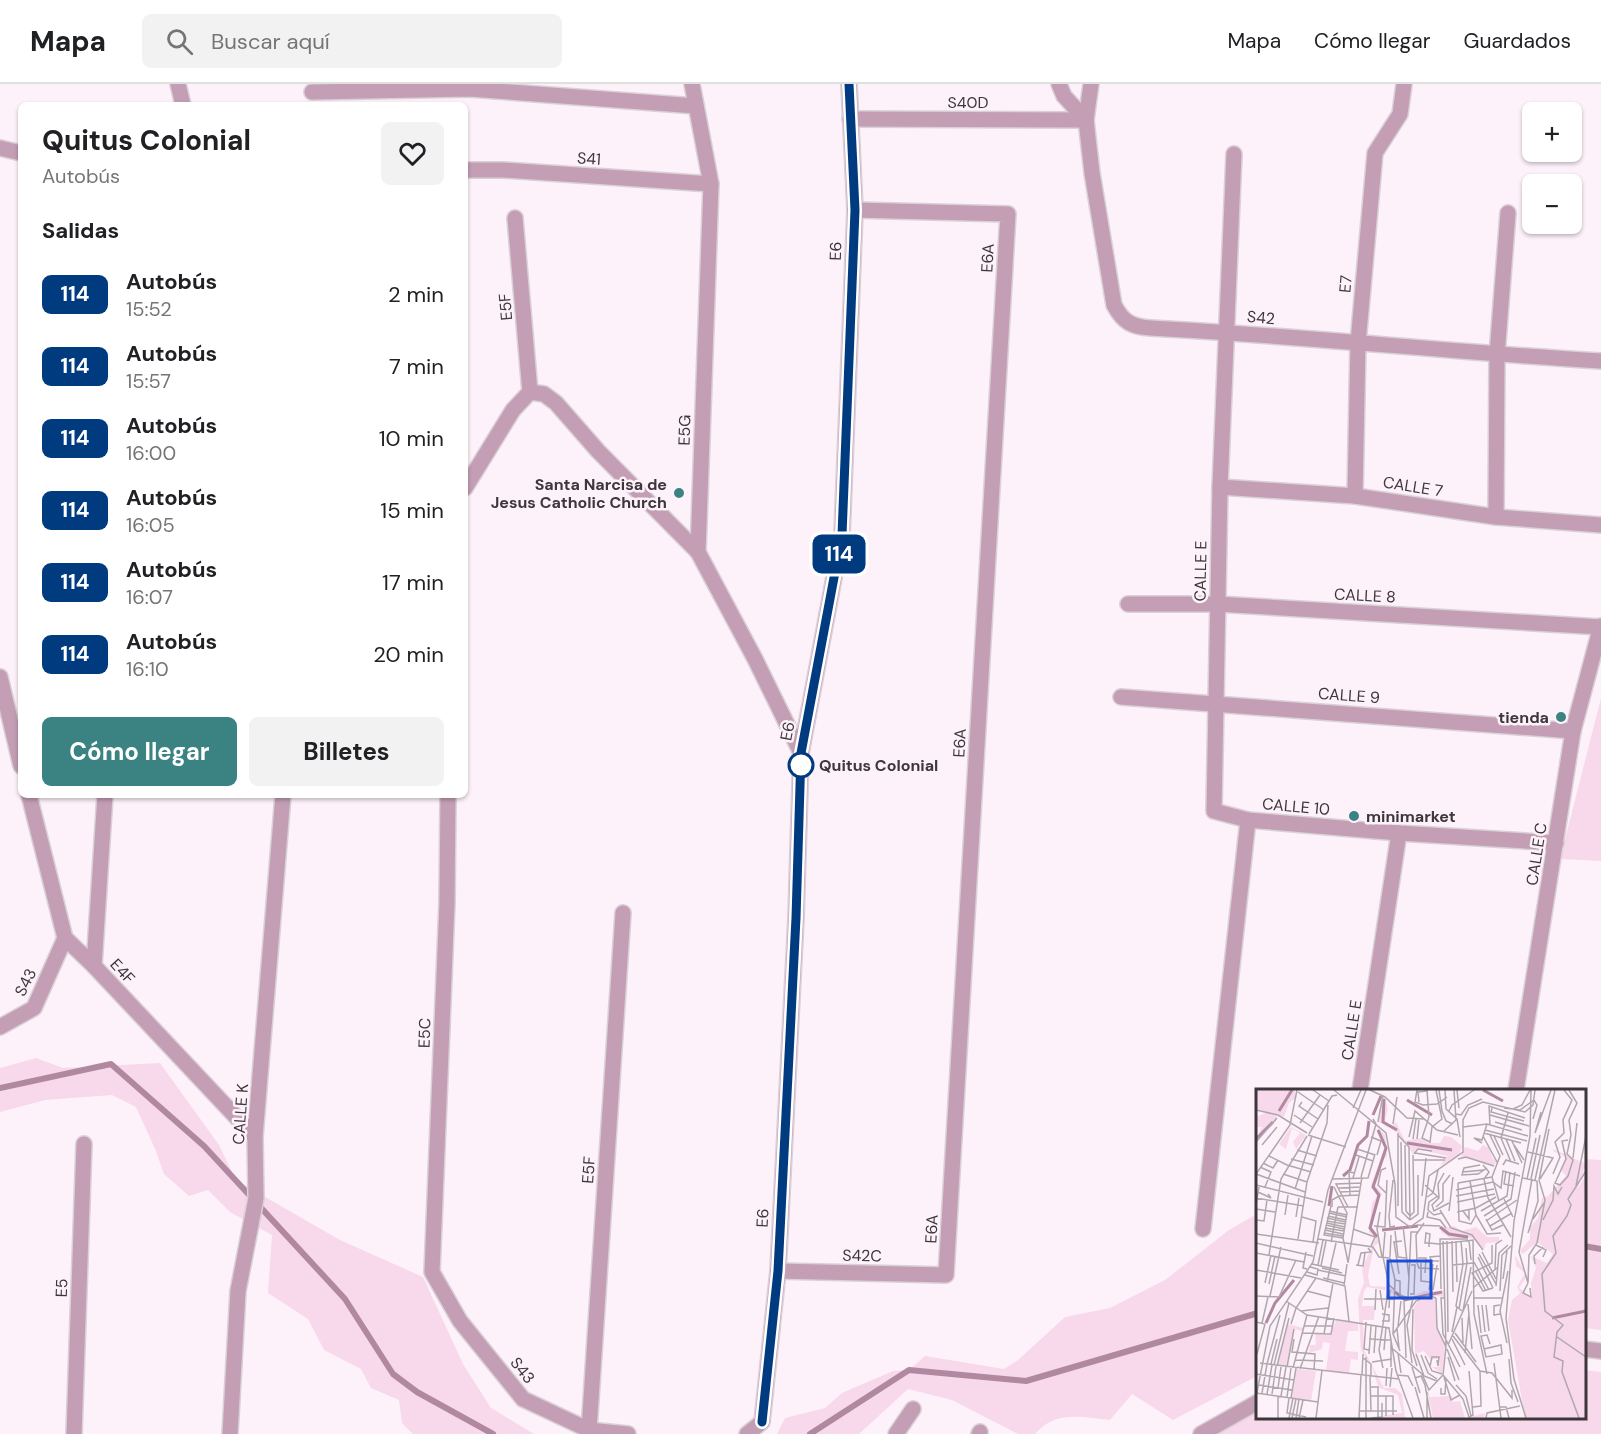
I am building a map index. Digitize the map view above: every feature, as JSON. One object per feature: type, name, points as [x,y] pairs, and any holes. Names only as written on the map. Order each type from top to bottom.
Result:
[{"type":"street","points":[[178,84],[182,102]]},
{"type":"street","name":"E5G","points":[[692,84],[711,184],[698,552]]},
{"type":"street","name":"E6","points":[[747,1434],[762,1422],[778,1271],[796,918],[801,753],[842,535],[855,210],[849,84]]},
{"type":"street","points":[[1059,84],[1064,96],[1086,120]]},
{"type":"street","points":[[1086,120],[1091,84]]},
{"type":"street","name":"E7","points":[[1355,496],[1358,343],[1375,153],[1400,114],[1404,84]]},
{"type":"street","points":[[312,94],[470,89],[696,106]]},
{"type":"street","name":"S40D","points":[[850,120],[1086,120]]},
{"type":"street","name":"S42","points":[[1086,120],[1114,305],[1120,317],[1128,323],[1138,327],[1601,361]]},
{"type":"street","points":[[0,148],[18,152]]},
{"type":"street","name":"CALLE E","points":[[1214,811],[1220,487],[1234,154]]},
{"type":"street","name":"S41","points":[[468,171],[503,170],[711,184]]},
{"type":"street","name":"E6A","points":[[855,210],[1008,214],[946,1275]]},
{"type":"street","points":[[1496,517],[1497,355],[1508,213]]},
{"type":"street","name":"E5F","points":[[515,218],[530,392]]},
{"type":"street","points":[[468,483],[513,410],[530,392],[544,394],[556,403],[598,451],[698,552],[755,659],[801,753]]},
{"type":"street","name":"CALLE 7","points":[[1220,487],[1355,496],[1496,517],[1601,525]]},
{"type":"street","name":"CALLE 8","points":[[1128,604],[1217,604],[1601,626]]},
{"type":"street","name":"CALLE C","points":[[1516,1089],[1574,731],[1601,626]]},
{"type":"street","points":[[0,677],[18,754]]},
{"type":"street","name":"CALLE 9","points":[[1121,697],[1574,731]]},
{"type":"street","points":[[13,734],[18,724]]},
{"type":"street","points":[[29,798],[65,938]]},
{"type":"street","points":[[94,966],[105,798]]},
{"type":"street","name":"CALLE K","points":[[230,1434],[238,1291],[256,1198],[255,1137],[283,798]]},
{"type":"street","name":"E5C","points":[[432,1272],[447,903],[448,798]]},
{"type":"street","name":"CALLE 10","points":[[1214,811],[1248,820],[1556,843]]},
{"type":"street","points":[[1203,1229],[1248,820]]},
{"type":"street","name":"CALLE E","points":[[1360,1089],[1399,833]]},
{"type":"street","name":"E5F","points":[[589,1430],[623,913]]},
{"type":"street","name":"E4F","points":[[65,938],[255,1137]]},
{"type":"street","name":"S43","points":[[0,1027],[34,1008],[65,938]]},
{"type":"street","name":"E5","points":[[74,1434],[84,1144]]},
{"type":"street","name":"S42C","points":[[778,1271],[946,1275]]},
{"type":"street","name":"S43","points":[[432,1272],[460,1321],[523,1399],[589,1430],[628,1434]]},
{"type":"street","points":[[1586,1349],[1601,1351]]},
{"type":"street","points":[[1201,1434],[1256,1403]]},
{"type":"street","points":[[896,1434],[913,1409]]},
{"type":"shaded area","points":[[1601,698],[1601,861],[1560,859],[1600,702]]},
{"type":"shaded area","points":[[36,1058],[63,1068],[160,1063],[219,1145],[236,1180],[340,1240],[423,1277],[463,1364],[491,1408],[534,1434],[413,1434],[402,1423],[399,1400],[371,1388],[361,1369],[324,1350],[308,1319],[268,1293],[272,1235],[230,1212],[208,1190],[189,1196],[164,1174],[136,1107],[112,1095],[45,1100],[0,1112],[0,1068]]},
{"type":"shaded area","points":[[1586,1159],[1601,1160],[1601,1330],[1586,1328]]},
{"type":"shaded area","points":[[1256,1215],[1256,1377],[1173,1420],[1132,1394],[1110,1420],[1060,1418],[1043,1426],[1035,1434],[1018,1434],[952,1400],[908,1389],[859,1434],[777,1434],[785,1418],[825,1408],[842,1393],[893,1371],[909,1370],[925,1356],[1004,1369],[1018,1360],[1065,1317],[1110,1308],[1165,1280],[1229,1230]]},
{"type":"shaded area","points":[[1586,1370],[1601,1372],[1601,1434],[1201,1434],[1256,1403],[1256,1419],[1586,1419]]},
{"type":"waterway","points":[[0,1088],[111,1064],[204,1146],[345,1299],[393,1374],[417,1392],[493,1434]]},
{"type":"waterway","points":[[1586,1246],[1601,1249]]},
{"type":"waterway","points":[[810,1434],[909,1370],[1026,1381],[1256,1314]]},
{"type":"bus line","name":"114","points":[[762,1422],[778,1271],[796,918],[801,753],[842,535],[855,210],[849,84]]},
{"type":"place","name":"Santa Narcisa de Jesus Catholic Church","points":[[679,493]]},
{"type":"place","name":"tienda","points":[[1561,717]]},
{"type":"place","name":"Quitus Colonial","points":[[801,765]]},
{"type":"place","name":"minimarket","points":[[1354,816]]}]
